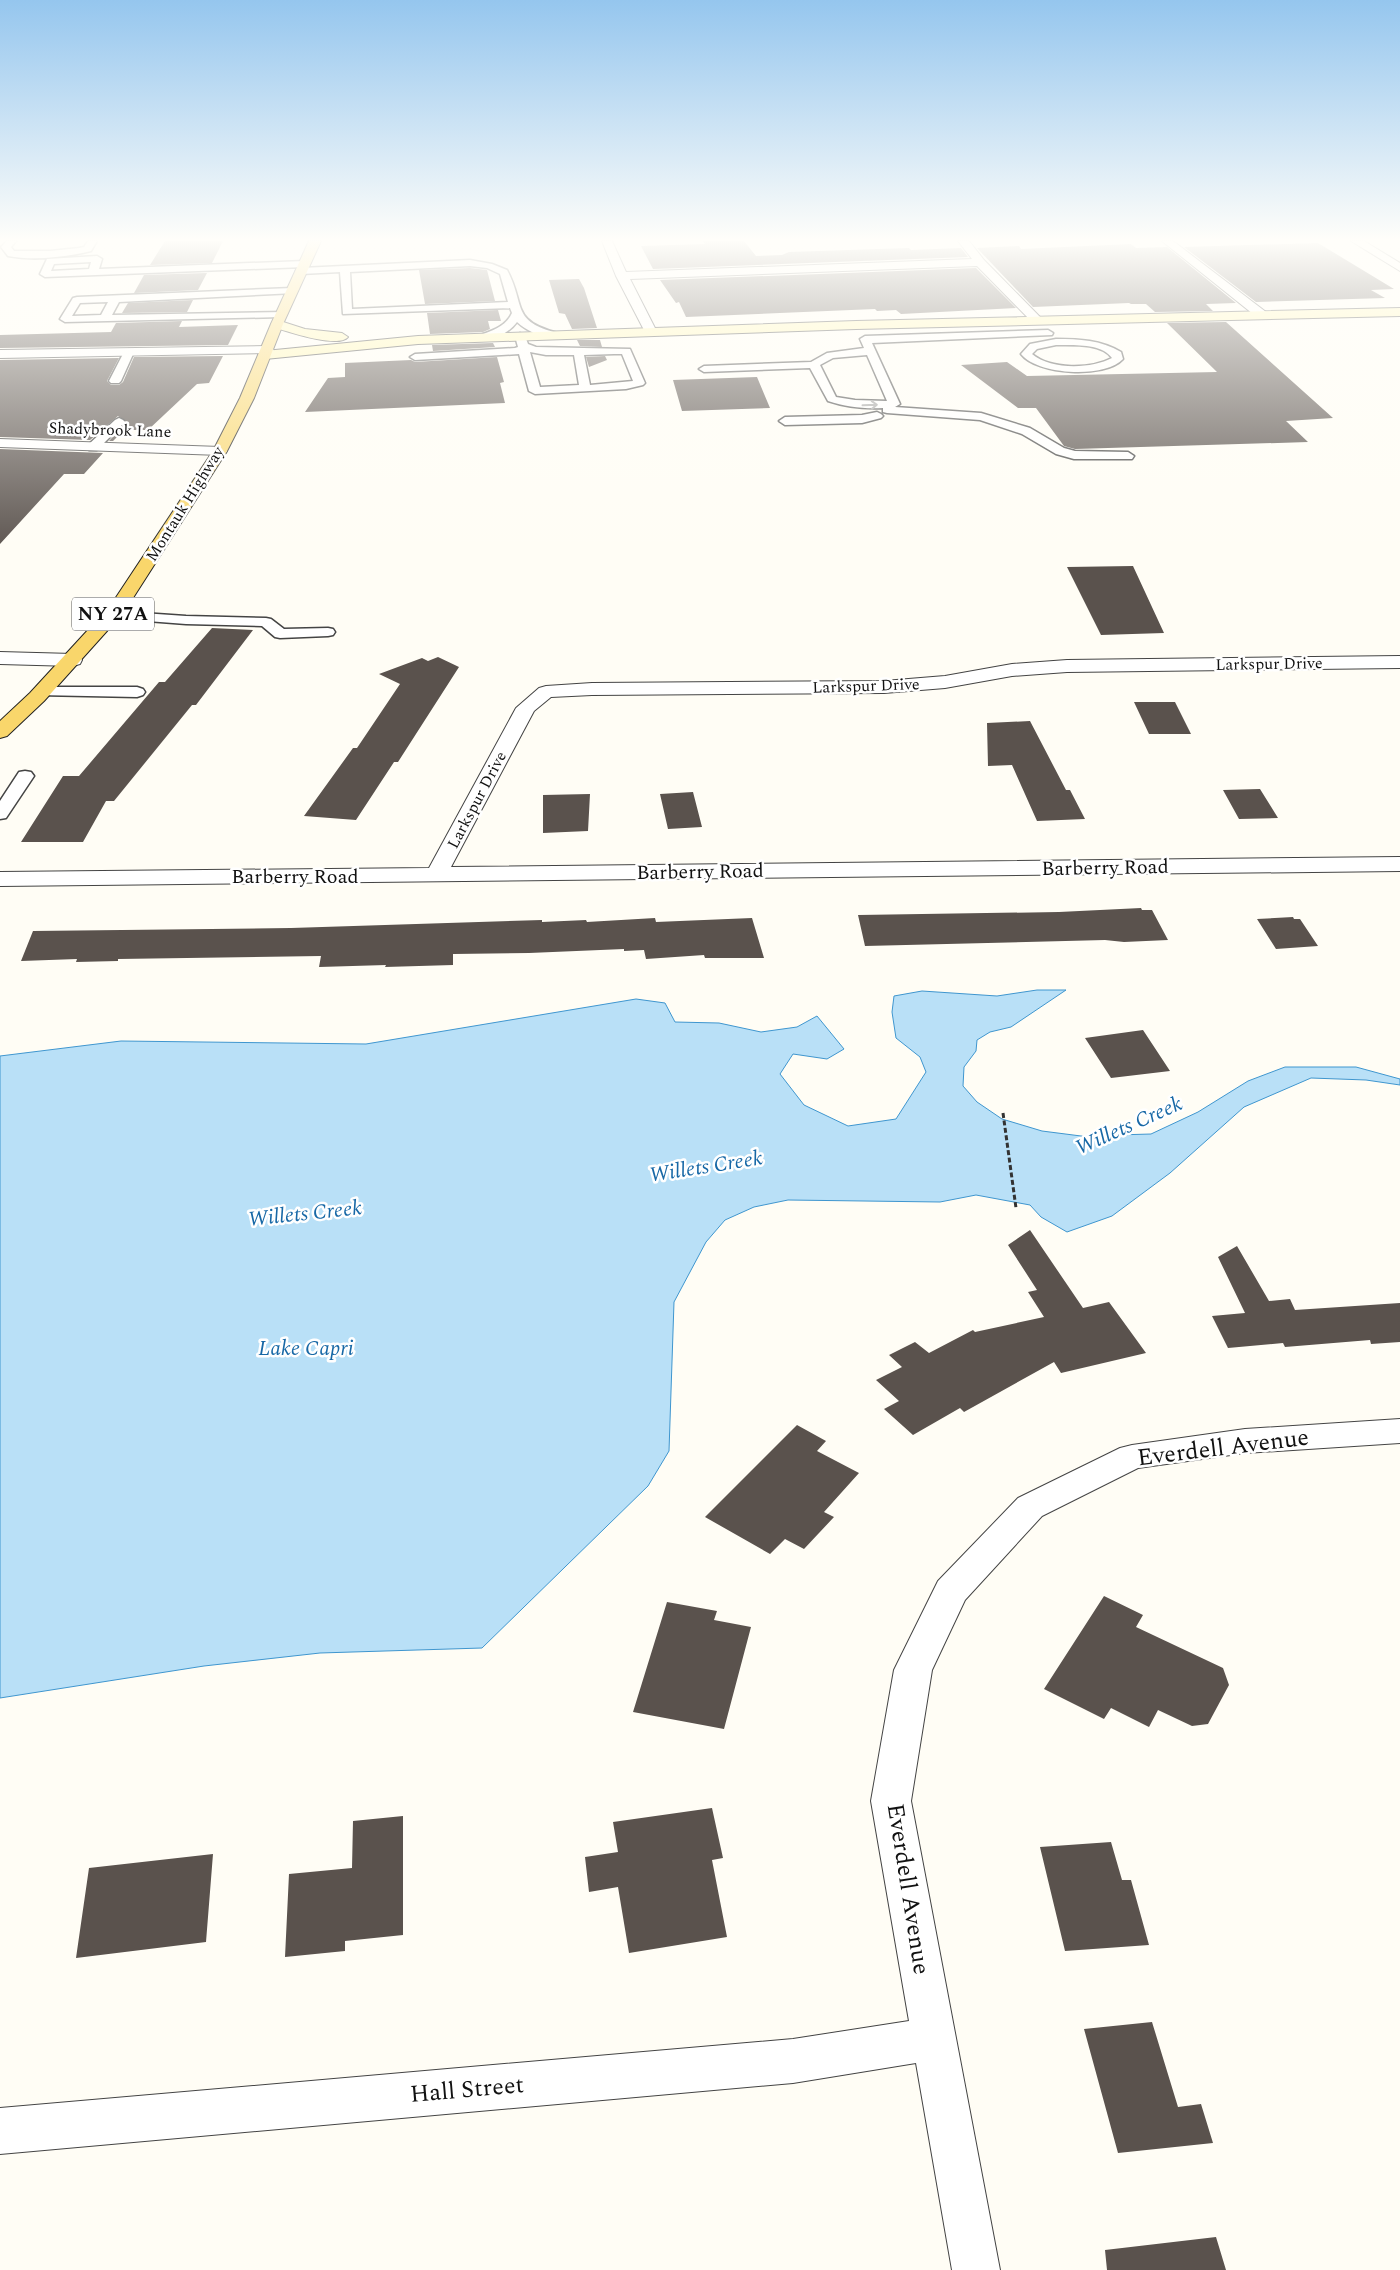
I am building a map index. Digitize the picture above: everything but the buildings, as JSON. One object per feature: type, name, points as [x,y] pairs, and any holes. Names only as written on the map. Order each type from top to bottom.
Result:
[{"type":"main road","points":[[267,349],[277,347]]},
{"type":"main road","points":[[328,350],[332,347]]},
{"type":"main road","points":[[267,349],[328,350],[356,347]]},
{"type":"main road","name":"Montauk Highway","points":[[0,732],[74,660],[113,615],[220,451],[247,398],[267,349]]},
{"type":"street","points":[[0,354],[267,349]]},
{"type":"street","name":"Shadybrook Lane","points":[[0,443],[220,451]]},
{"type":"street","points":[[0,658],[74,660]]},
{"type":"street","name":"Larkspur Drive","points":[[436,875],[526,708],[546,692],[592,689],[884,687],[945,682],[1012,670],[1067,666],[1400,662]]},
{"type":"street","name":"Barberry Road","points":[[0,879],[1400,864]]},
{"type":"street","name":"Everdell Avenue","points":[[976,2270],[891,1801],[913,1670],[951,1592],[1030,1507],[1132,1457],[1245,1441],[1400,1431]]},
{"type":"street","name":"Hall Street","points":[[0,2131],[793,2061],[933,2039]]},
{"type":"lane","points":[[415,357],[504,353],[518,351],[520,347]]},
{"type":"lane","points":[[523,347],[535,391],[626,386],[639,383],[626,351],[578,350],[540,352],[531,347]]},
{"type":"lane","points":[[868,347],[891,407]]},
{"type":"lane","points":[[1033,347],[1026,354],[1029,358],[1047,365],[1075,368],[1103,366],[1118,359],[1117,354],[1103,347]]},
{"type":"lane","points":[[578,350],[585,389]]},
{"type":"lane","points":[[814,365],[816,361],[828,356],[870,351]]},
{"type":"lane","points":[[115,381],[129,352]]},
{"type":"lane","points":[[704,369],[814,365]]},
{"type":"lane","points":[[814,365],[832,399],[846,404],[891,407],[981,418],[1026,431],[1060,451],[1074,455],[1128,456]]},
{"type":"lane","points":[[784,420],[862,419],[882,415],[891,407]]},
{"type":"lane","points":[[93,447],[119,422]]},
{"type":"lane","points":[[113,615],[186,620],[266,622],[280,634],[328,632]]},
{"type":"lane","points":[[43,692],[137,692]]},
{"type":"lane","points":[[0,814],[24,776]]},
{"type":"path","points":[[1003,1113],[1016,1208]]},
{"type":"water","name":"Lake Capri","points":[[1037,990],[1066,990],[1011,1027],[990,1032],[977,1040],[976,1051],[964,1067],[963,1086],[977,1102],[1002,1119],[1042,1131],[1081,1136],[1151,1134],[1198,1112],[1248,1081],[1285,1067],[1356,1067],[1400,1079],[1400,1085],[1366,1080],[1311,1078],[1244,1107],[1170,1173],[1112,1216],[1067,1232],[1041,1217],[1030,1205],[976,1195],[940,1202],[788,1200],[754,1207],[725,1220],[706,1242],[674,1302],[669,1451],[648,1486],[482,1648],[320,1653],[204,1666],[0,1698],[0,1056],[121,1041],[366,1044],[636,999],[665,1003],[675,1022],[719,1023],[761,1032],[797,1027],[817,1016],[844,1049],[827,1059],[793,1054],[780,1074],[804,1105],[848,1126],[896,1119],[926,1072],[920,1057],[896,1038],[892,1012],[894,996],[922,991],[997,996]]},
{"type":"water label","name":"Willets Creek","points":[[1129,1126]]},
{"type":"water label","name":"Willets Creek","points":[[706,1167]]},
{"type":"water label","name":"Willets Creek","points":[[305,1214]]}]
